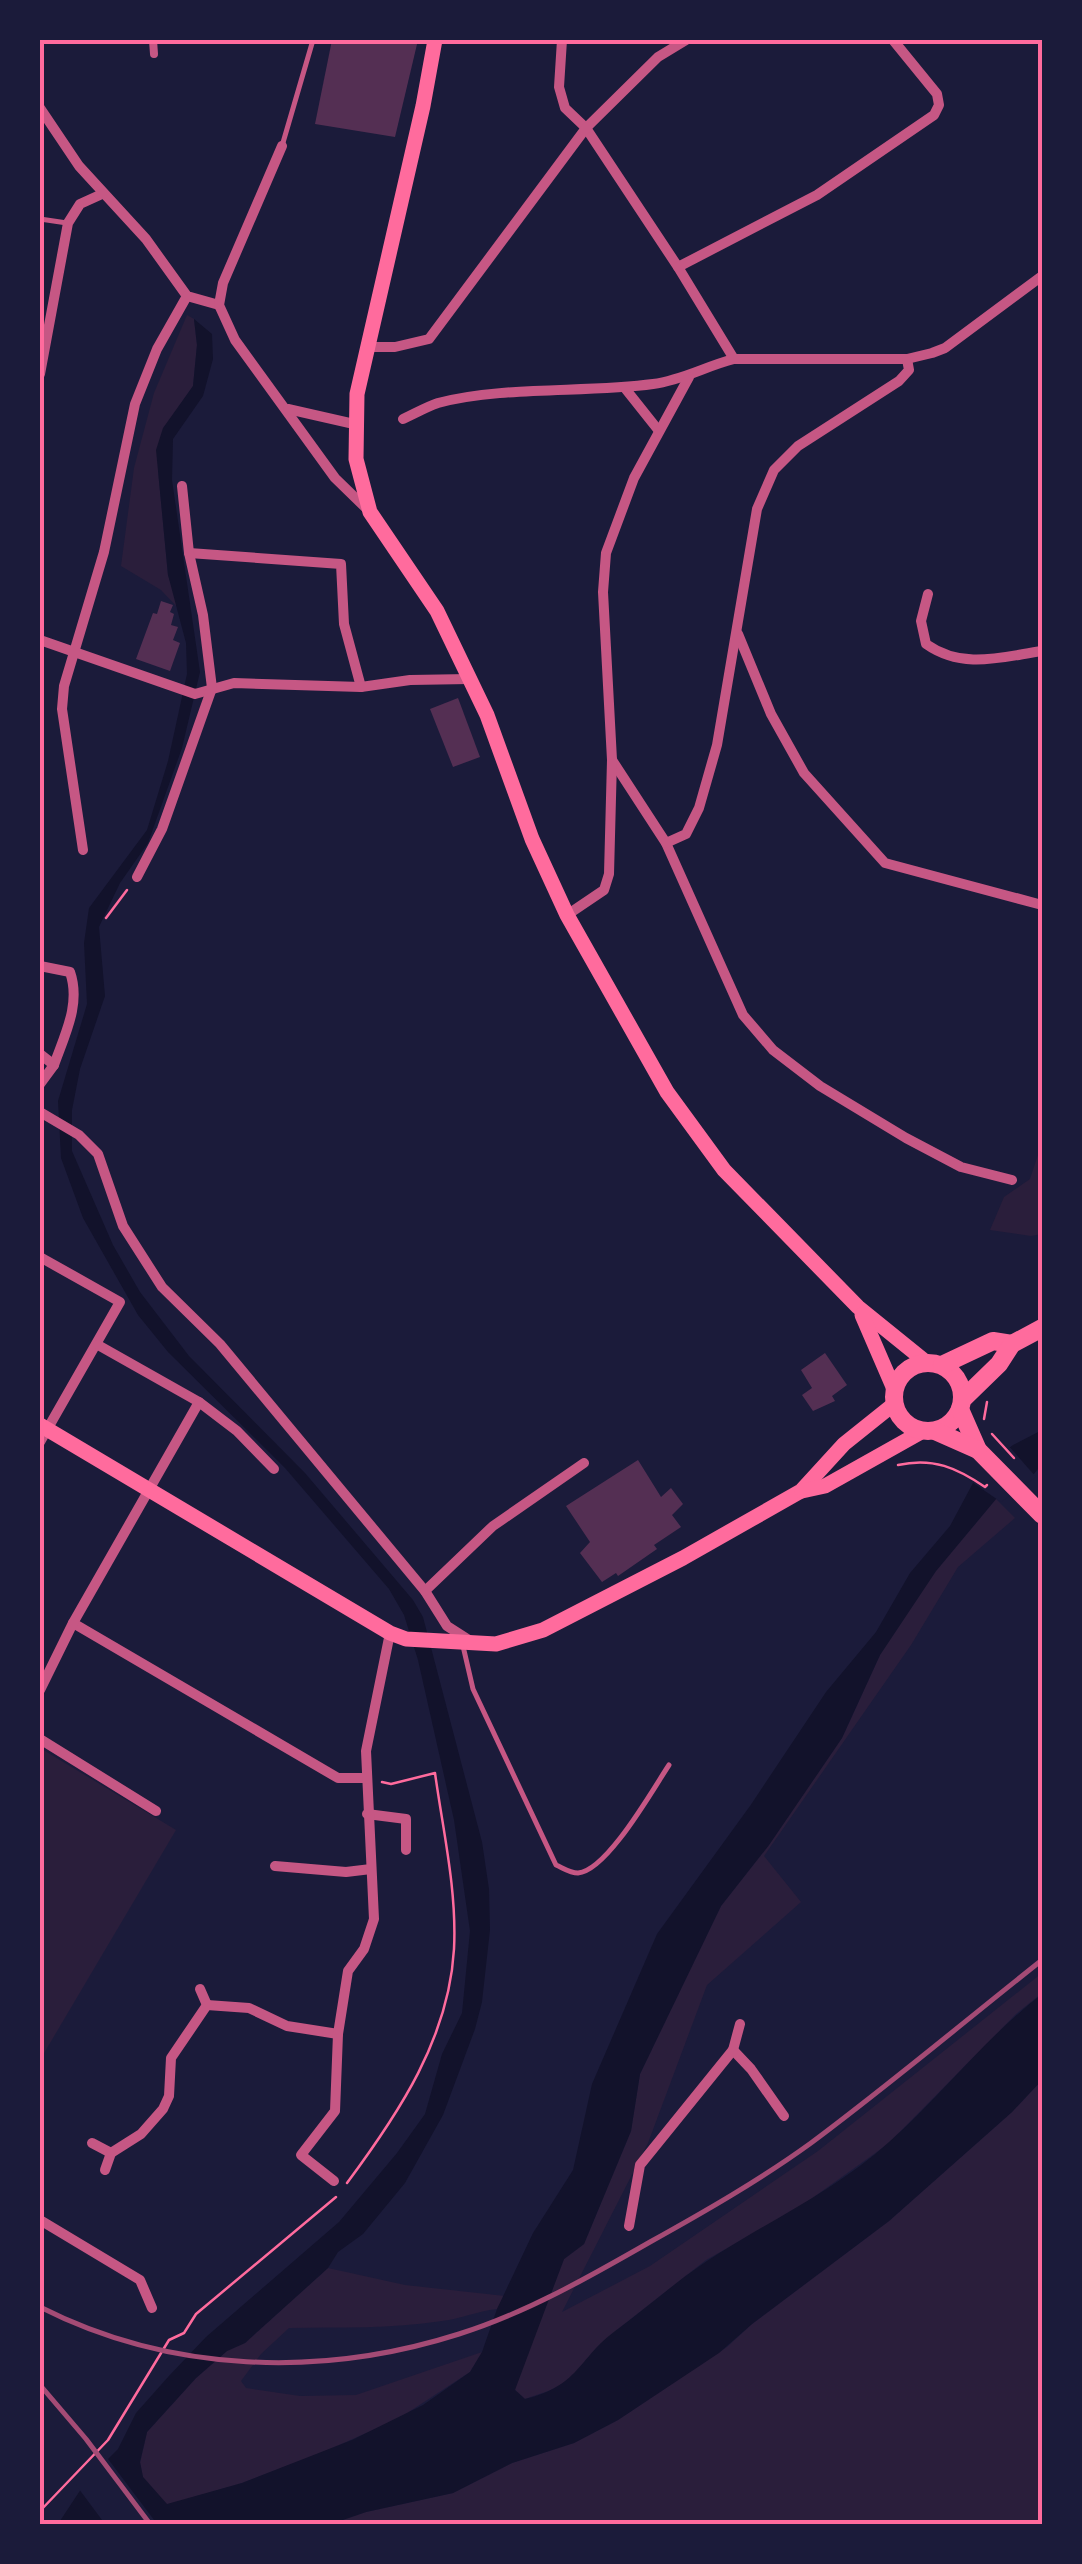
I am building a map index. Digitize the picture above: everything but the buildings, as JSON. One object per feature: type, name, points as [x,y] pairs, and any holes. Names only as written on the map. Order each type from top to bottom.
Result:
[{"type":"main road","points":[[435,40],[366,347],[354,424],[356,459],[370,512],[437,612],[486,715],[532,839],[566,915],[667,1092],[724,1170],[858,1308],[954,1374],[961,1386],[961,1405],[989,1452],[1042,1515]]},
{"type":"main road","points":[[858,1308],[900,1418],[912,1428],[989,1452]]},
{"type":"main road","points":[[42,1433],[390,1632],[406,1638],[469,1643],[515,1640],[543,1630],[683,1558],[801,1491],[825,1486],[953,1420],[1012,1344],[1042,1328]]},
{"type":"main road","points":[[801,1491],[894,1397],[900,1375],[910,1366],[934,1363],[993,1342],[1012,1344]]},
{"type":"street","points":[[153,40],[154,54]]},
{"type":"street","points":[[562,40],[561,100],[586,128],[734,360]]},
{"type":"street","points":[[366,347],[394,348],[428,340],[586,128],[658,58],[686,40]]},
{"type":"street","points":[[678,267],[817,195],[934,115],[940,105],[937,94],[893,40]]},
{"type":"street","points":[[40,108],[102,194],[146,239],[187,296],[219,305]]},
{"type":"street","points":[[282,146],[223,284],[219,305],[235,340],[335,478],[370,512]]},
{"type":"street","points":[[40,374],[68,223],[80,204],[102,194]]},
{"type":"street","points":[[403,419],[437,404],[481,396],[624,387],[689,377],[708,366],[734,360],[907,359],[945,348],[1042,276]]},
{"type":"street","points":[[84,850],[62,709],[64,686],[104,552],[134,404],[157,350],[187,296]]},
{"type":"street","points":[[666,843],[686,834],[699,808],[738,633],[757,508],[774,470],[798,446],[899,381],[909,370],[907,359]]},
{"type":"street","points":[[566,915],[604,890],[609,874],[612,760],[603,592],[606,553],[634,478],[689,377]]},
{"type":"street","points":[[624,387],[659,431]]},
{"type":"street","points":[[287,408],[354,424]]},
{"type":"street","points":[[136,877],[162,829],[212,688],[203,615],[188,553],[182,486]]},
{"type":"street","points":[[188,553],[341,564],[344,624],[361,687]]},
{"type":"street","points":[[928,594],[921,622],[926,644],[940,654],[976,661],[1042,651]]},
{"type":"street","points":[[738,633],[771,714],[804,773],[886,863],[1042,904]]},
{"type":"street","points":[[40,640],[195,694],[234,683],[361,687],[410,680],[470,680]]},
{"type":"street","points":[[612,760],[666,843],[742,1015],[773,1050],[820,1086],[961,1168],[1012,1180]]},
{"type":"street","points":[[40,966],[70,972],[76,1000],[54,1064],[40,1084]]},
{"type":"street","points":[[40,1054],[54,1064]]},
{"type":"street","points":[[40,1112],[83,1139],[98,1154],[123,1226],[162,1287],[220,1344],[425,1591],[447,1626],[469,1643]]},
{"type":"street","points":[[40,1256],[120,1302],[98,1345],[42,1433]]},
{"type":"street","points":[[98,1345],[199,1402],[237,1431],[274,1470]]},
{"type":"street","points":[[40,1690],[73,1624],[199,1402]]},
{"type":"street","points":[[425,1591],[493,1526],[584,1463]]},
{"type":"street","points":[[73,1624],[338,1778],[366,1778]]},
{"type":"street","points":[[334,2180],[301,2154],[335,2111],[338,2034],[348,1971],[364,1949],[374,1919],[366,1778],[369,1721],[390,1632]]},
{"type":"street","points":[[40,1740],[156,1811]]},
{"type":"street","points":[[367,1814],[406,1819],[406,1850]]},
{"type":"street","points":[[276,1866],[346,1872],[371,1869]]},
{"type":"street","points":[[200,1989],[207,2006]]},
{"type":"street","points":[[207,2006],[249,2008],[287,2026],[338,2034]]},
{"type":"street","points":[[105,2170],[111,2153],[142,2134],[163,2109],[170,2096],[171,2058],[207,2006]]},
{"type":"street","points":[[629,2226],[640,2165],[732,2050],[740,2024]]},
{"type":"street","points":[[732,2050],[752,2069],[784,2116]]},
{"type":"street","points":[[92,2142],[111,2153]]},
{"type":"street","points":[[40,2220],[140,2280],[152,2308]]},
{"type":"lane","points":[[282,146],[313,40]]},
{"type":"lane","points":[[40,219],[68,223]]},
{"type":"lane","points":[[469,1643],[473,1689],[556,1864],[574,1874],[588,1870],[612,1848],[669,1765]]},
{"type":"path","points":[[106,918],[136,877]]},
{"type":"path","points":[[984,1420],[990,1396]]},
{"type":"path","points":[[990,1432],[989,1452],[1014,1458]]},
{"type":"path","points":[[932,1462],[972,1476],[986,1487]]},
{"type":"path","points":[[40,2511],[108,2440],[169,2340],[184,2333],[196,2314],[328,2206],[412,2091],[446,1995],[454,1950],[453,1898],[435,1773],[391,1784],[366,1778]]},
{"type":"shaded area","points":[[187,315],[194,319],[197,345],[193,386],[178,408],[158,470],[168,575],[180,610],[161,590],[121,566],[134,468],[154,393]]},
{"type":"shaded area","points":[[194,319],[212,334],[213,359],[203,396],[173,439],[172,480],[200,672],[182,748],[148,843],[120,883],[99,927],[105,996],[80,1069],[72,1110],[72,1151],[113,1245],[140,1292],[189,1356],[305,1473],[413,1600],[423,1617],[482,1842],[490,1930],[475,2029],[443,2115],[405,2183],[363,2234],[338,2252],[328,2268],[245,2343],[227,2351],[196,2378],[147,2432],[140,2462],[143,2477],[167,2504],[242,2483],[352,2440],[423,2405],[470,2372],[533,2233],[573,2170],[592,2084],[657,1934],[826,1692],[876,1632],[910,1573],[950,1526],[973,1483],[986,1466],[1013,1445],[1042,1430],[1042,1464],[1034,1474],[996,1499],[936,1571],[880,1655],[842,1738],[769,1845],[721,1906],[640,2074],[631,2131],[584,2244],[564,2259],[515,2390],[525,2399],[557,2387],[602,2342],[700,2266],[864,2163],[1042,1994],[1042,2080],[1012,2112],[889,2221],[719,2353],[618,2420],[574,2443],[512,2463],[453,2493],[366,2512],[331,2524],[58,2524],[87,2480],[118,2449],[136,2413],[168,2377],[206,2337],[339,2222],[425,2114],[442,2054],[462,2013],[470,1931],[454,1820],[404,1615],[389,1589],[285,1468],[168,1352],[138,1315],[83,1218],[61,1158],[58,1101],[87,1004],[84,943],[89,908],[147,830],[168,761],[187,674],[186,643],[168,575],[156,450],[163,428],[193,386],[197,345]]},
{"type":"shaded area","points":[[1042,1143],[1042,1234],[990,1230],[1004,1197],[1030,1179]]},
{"type":"shaded area","points":[[996,1499],[1015,1518],[958,1567],[911,1645],[764,1856],[801,1902],[707,1985],[648,2143],[562,2312],[650,2266],[818,2151],[1042,1973],[1042,1993],[1016,2014],[888,2144],[797,2209],[706,2260],[613,2333],[572,2377],[554,2389],[525,2399],[514,2389],[564,2259],[584,2244],[631,2131],[640,2074],[721,1906],[769,1845],[842,1738],[880,1655],[936,1571]]},
{"type":"shaded area","points":[[40,1748],[176,1830],[40,2060]]},
{"type":"shaded area","points":[[1042,2080],[1042,2524],[331,2524],[366,2512],[453,2493],[512,2463],[574,2443],[618,2420],[727,2347],[889,2221],[1012,2112]]},
{"type":"shaded area","points":[[328,2268],[405,2285],[505,2296],[497,2309],[423,2324],[289,2328],[261,2354],[241,2381],[246,2388],[300,2396],[356,2395],[482,2352],[470,2372],[398,2419],[242,2483],[167,2505],[143,2477],[140,2463],[147,2432],[196,2378],[227,2351],[245,2343]]},
{"type":"pier","points":[[1007,1444],[1036,1477],[1001,1502],[969,1480]]},
{"type":"pier","points":[[105,2455],[157,2524],[105,2524],[76,2485]]},
{"type":"railway","points":[[40,2307],[141,2345],[247,2362],[354,2358],[459,2334],[533,2305],[580,2281],[772,2170],[869,2099],[1042,1960]]},
{"type":"railway","points":[[40,2385],[150,2524]]}]
